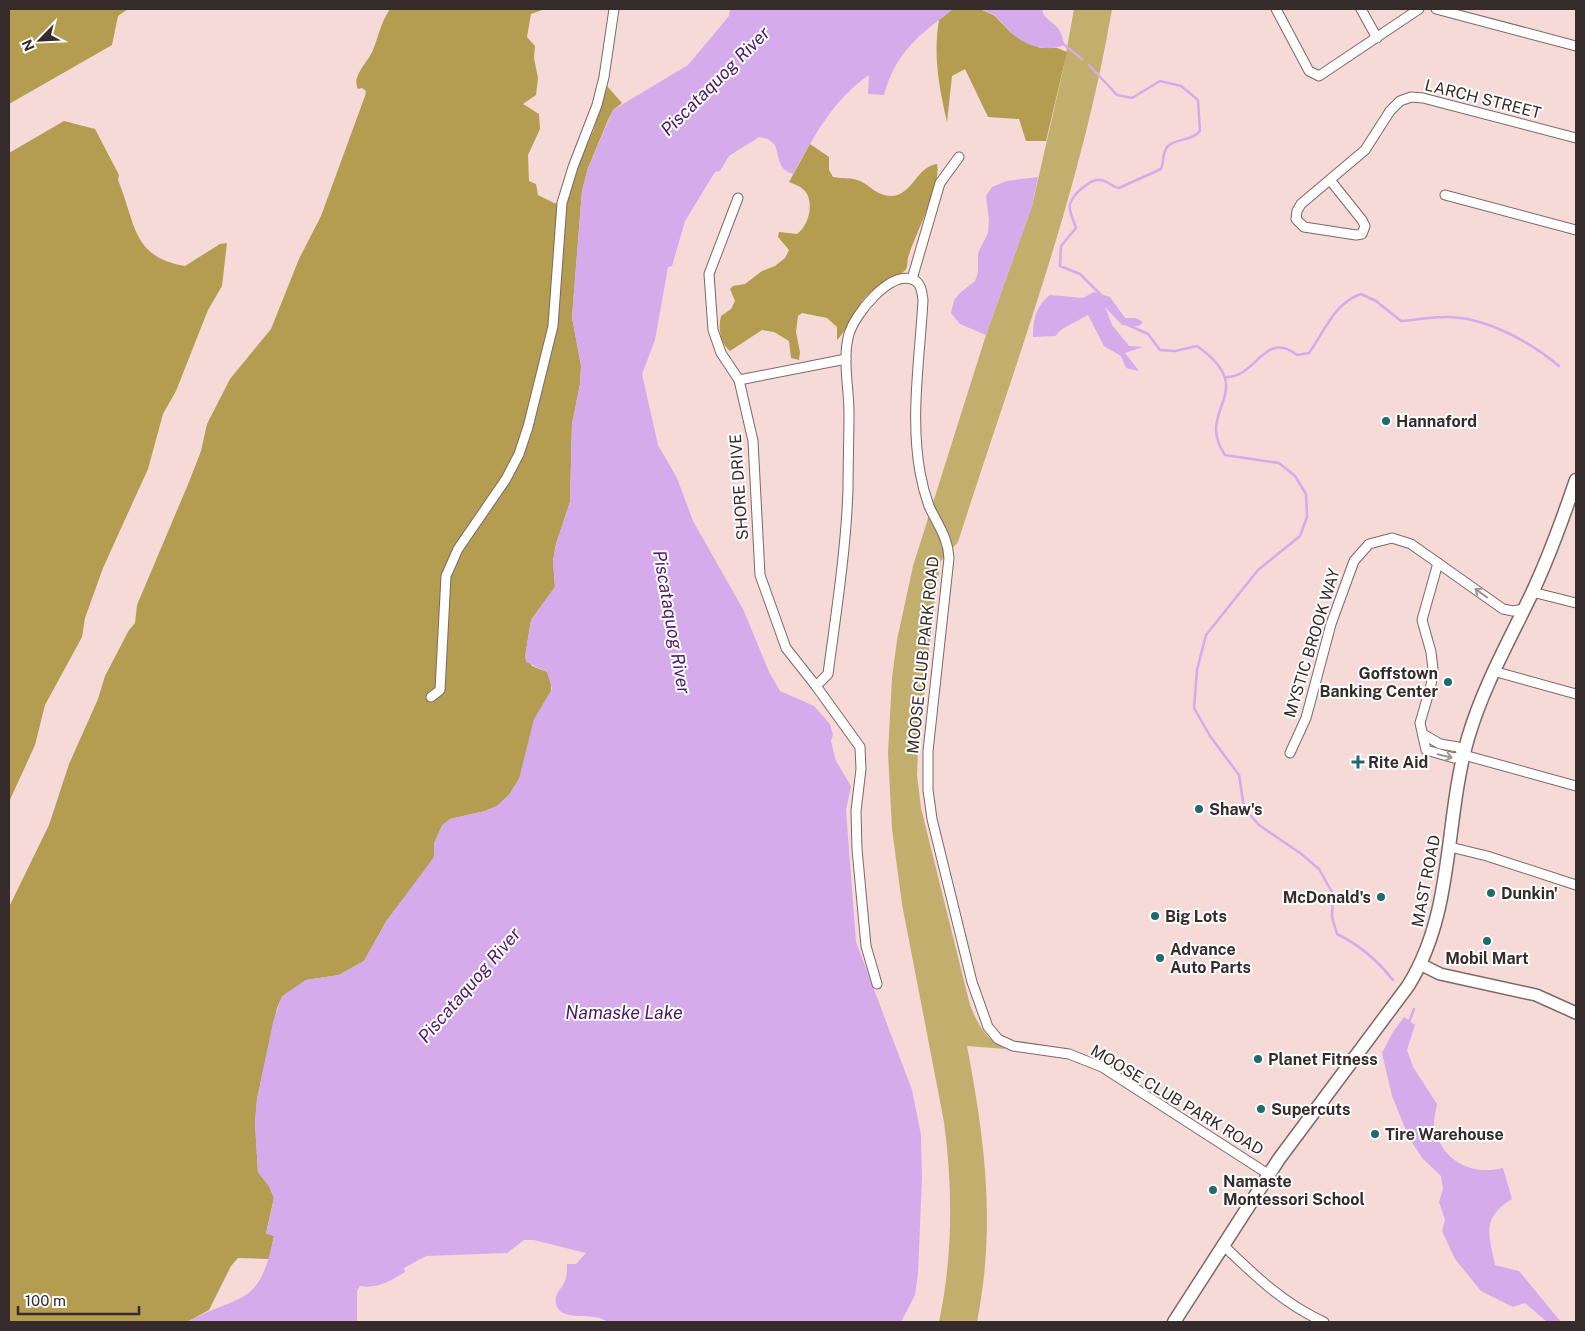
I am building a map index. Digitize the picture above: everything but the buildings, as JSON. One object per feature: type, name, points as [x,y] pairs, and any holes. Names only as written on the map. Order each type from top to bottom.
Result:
[{"type":"main road","name":"MAST ROAD","points":[[1174,1322],[1268,1174],[1422,965],[1439,915],[1464,755],[1475,715],[1493,671],[1572,508],[1576,480]]},
{"type":"street","points":[[432,697],[440,690],[446,576],[458,549],[506,479],[519,454],[543,372],[553,326],[562,203],[572,167],[597,105],[604,77],[614,9]]},
{"type":"street","points":[[1276,9],[1309,71],[1317,76],[1324,75],[1419,9]]},
{"type":"street","points":[[1361,9],[1377,38]]},
{"type":"street","points":[[1436,9],[1576,46]]},
{"type":"street","name":"LARCH STREET","points":[[1330,180],[1364,223],[1365,229],[1362,234],[1308,229],[1298,222],[1296,215],[1298,208],[1330,180],[1369,146],[1390,112],[1400,100],[1408,97],[1423,98],[1576,138]]},
{"type":"street","points":[[877,984],[866,946],[855,826],[861,762],[860,746],[816,686],[828,674],[846,528],[849,413],[846,359],[851,329],[866,306],[894,282],[912,279],[940,183],[959,157]]},
{"type":"street","points":[[1445,195],[1576,230]]},
{"type":"street","points":[[738,198],[711,265],[709,283],[715,339],[724,359],[739,380],[846,359]]},
{"type":"street","name":"MOOSE CLUB PARK ROAD","points":[[912,279],[920,286],[923,300],[917,394],[918,462],[927,499],[947,540],[949,558],[929,742],[928,790],[932,819],[972,982],[984,1017],[993,1034],[1004,1043],[1069,1054],[1102,1067],[1268,1174]]},
{"type":"street","name":"SHORE DRIVE","points":[[739,380],[755,458],[760,575],[786,648],[816,686]]},
{"type":"street","name":"MYSTIC BROOK WAY","points":[[1290,753],[1306,718],[1331,624],[1358,554],[1376,540],[1392,538],[1411,544],[1503,609],[1513,611],[1524,609]]},
{"type":"street","points":[[1438,562],[1422,620],[1432,652],[1433,669],[1420,723],[1426,750],[1454,758],[1464,755],[1576,786]]},
{"type":"street","points":[[1532,592],[1576,604]]},
{"type":"street","points":[[1493,671],[1576,694]]},
{"type":"street","points":[[1423,734],[1440,744],[1458,747],[1464,755]]},
{"type":"street","points":[[1450,847],[1487,856],[1576,885]]},
{"type":"street","points":[[1422,965],[1440,974],[1536,995],[1576,1013]]},
{"type":"street","points":[[1223,1245],[1281,1298],[1303,1313],[1324,1322]]},
{"type":"shaded area","points":[[9,9],[128,9],[118,16],[112,45],[9,104]]},
{"type":"shaded area","points":[[390,9],[545,9],[531,14],[527,37],[535,46],[534,58],[538,78],[536,95],[523,104],[539,114],[540,129],[528,155],[529,181],[536,184],[538,195],[554,203],[567,205],[570,184],[594,129],[607,86],[622,103],[613,110],[608,120],[588,168],[582,191],[572,317],[581,366],[580,384],[572,424],[570,502],[556,544],[553,561],[555,587],[531,620],[525,657],[532,666],[547,672],[551,680],[551,694],[519,779],[509,795],[497,806],[485,811],[450,819],[434,843],[434,857],[428,868],[387,920],[364,961],[339,975],[306,980],[282,997],[277,1008],[257,1099],[255,1123],[258,1172],[269,1186],[274,1198],[266,1233],[274,1236],[269,1259],[238,1258],[231,1266],[209,1310],[187,1322],[9,1322],[9,907],[49,825],[69,764],[98,699],[105,676],[129,630],[135,623],[137,605],[201,451],[207,424],[230,379],[271,329],[299,259],[321,216],[365,96],[366,91],[362,88],[358,89],[357,79],[373,50],[382,24]]},
{"type":"shaded area","points":[[953,9],[980,9],[995,16],[1011,33],[1040,48],[1057,48],[1067,52],[1046,141],[1026,141],[1019,119],[988,117],[965,69],[952,76],[947,122],[939,84],[937,33],[939,20]]},
{"type":"shaded area","points":[[1074,9],[1112,9],[1099,77],[1083,145],[1064,212],[1023,344],[958,542],[941,561],[933,614],[918,749],[917,775],[921,808],[970,1005],[976,1019],[988,1036],[1006,1049],[967,1046],[979,1116],[986,1183],[987,1217],[983,1286],[977,1322],[939,1322],[944,1297],[949,1247],[949,1172],[944,1122],[902,904],[892,829],[888,753],[892,678],[897,640],[913,566],[986,335],[1032,206],[1063,70]]},
{"type":"shaded area","points":[[64,121],[95,129],[119,175],[118,180],[138,236],[154,255],[185,266],[220,244],[227,243],[222,286],[208,310],[176,391],[163,414],[148,469],[103,568],[85,618],[82,637],[45,705],[35,745],[9,802],[9,153]]},
{"type":"shaded area","points":[[810,144],[829,157],[829,170],[833,177],[857,180],[886,196],[898,195],[910,186],[924,170],[937,164],[932,197],[911,249],[907,268],[864,298],[837,340],[837,327],[827,318],[802,313],[798,316],[796,332],[800,352],[799,360],[791,358],[789,341],[774,332],[762,330],[730,351],[722,340],[720,325],[721,316],[731,309],[735,301],[730,289],[733,286],[745,284],[762,271],[775,266],[785,258],[789,250],[778,237],[779,232],[797,234],[805,225],[810,207],[809,200],[801,187],[789,182]]},
{"type":"water","name":"Namaske Lake","points":[[730,9],[953,9],[910,46],[895,68],[884,95],[868,94],[869,75],[845,95],[825,120],[793,174],[782,166],[775,145],[768,139],[759,137],[729,156],[720,171],[715,172],[685,221],[672,266],[668,267],[655,340],[642,374],[658,445],[677,478],[693,521],[744,611],[769,672],[780,691],[814,706],[830,724],[833,735],[831,741],[836,761],[851,786],[846,810],[856,942],[912,1090],[921,1135],[922,1178],[918,1274],[915,1295],[901,1322],[607,1322],[594,1317],[564,1314],[556,1304],[557,1295],[566,1279],[567,1264],[576,1264],[586,1253],[534,1240],[524,1240],[507,1253],[426,1256],[404,1268],[405,1272],[389,1281],[378,1285],[360,1286],[357,1291],[357,1322],[187,1322],[246,1295],[262,1276],[268,1259],[274,1236],[266,1234],[274,1198],[269,1186],[258,1172],[255,1123],[257,1099],[273,1022],[282,996],[306,980],[339,975],[364,961],[387,920],[434,857],[434,843],[442,825],[450,819],[485,811],[497,806],[509,795],[519,779],[534,719],[552,689],[547,672],[526,662],[525,657],[531,620],[555,587],[553,561],[556,544],[570,502],[572,424],[580,384],[581,366],[572,317],[582,191],[588,168],[613,110],[688,65],[729,16]]},
{"type":"water","points":[[980,9],[1042,9],[1046,18],[1057,26],[1064,45],[1043,48],[1028,44],[1010,32],[994,15]]},
{"type":"water","points":[[1038,177],[1032,206],[986,335],[960,324],[951,313],[954,300],[975,281],[978,273],[978,253],[988,233],[989,220],[986,196],[992,187],[1006,181]]},
{"type":"water","points":[[1094,292],[1110,297],[1125,318],[1136,318],[1143,322],[1139,326],[1122,325],[1105,307],[1112,325],[1129,346],[1143,347],[1125,353],[1139,371],[1126,368],[1121,356],[1104,346],[1088,315],[1062,329],[1055,336],[1033,337],[1038,308],[1050,295],[1083,298]]},
{"type":"water","points":[[1404,1017],[1415,1025],[1407,1050],[1413,1067],[1437,1104],[1434,1127],[1444,1149],[1451,1157],[1469,1168],[1491,1170],[1503,1168],[1512,1199],[1495,1213],[1491,1220],[1490,1236],[1495,1265],[1519,1271],[1561,1322],[1547,1322],[1525,1303],[1513,1307],[1481,1291],[1455,1259],[1442,1231],[1445,1220],[1439,1202],[1443,1189],[1441,1176],[1423,1159],[1409,1138],[1392,1096],[1382,1053],[1393,1032]]},
{"type":"waterway","points":[[1062,43],[1082,59]]},
{"type":"waterway","points":[[1089,65],[1117,95],[1132,98],[1160,81],[1181,86],[1198,100],[1200,131],[1193,136],[1168,146],[1161,169],[1119,188],[1097,180],[1083,188],[1072,200],[1070,210],[1076,228],[1061,246],[1060,266],[1080,274],[1102,296]]},
{"type":"waterway","points":[[1226,377],[1236,375],[1245,370],[1268,351],[1277,348],[1286,349],[1297,355],[1309,353],[1337,311],[1352,298],[1361,294],[1376,301],[1401,321],[1444,317],[1459,318],[1490,325],[1520,339],[1559,366]]},
{"type":"waterway","points":[[1126,324],[1148,334],[1160,350],[1175,351],[1197,346],[1216,362],[1224,376],[1226,389],[1216,425],[1217,439],[1225,455],[1279,463],[1295,476],[1306,494],[1307,517],[1300,536],[1258,570],[1206,635],[1197,670],[1194,708],[1210,736],[1239,775],[1244,808],[1259,825],[1300,853],[1319,869],[1333,894],[1332,917],[1337,934],[1368,954],[1393,980]]},
{"type":"waterway","points":[[1409,1022],[1414,1009]]},
{"type":"place","name":"Hannaford","points":[[1386,421]]},
{"type":"place","name":"Goffstown Banking Center","points":[[1448,682]]},
{"type":"place","name":"Rite Aid","points":[[1358,762]]},
{"type":"place","name":"Shaw's","points":[[1199,809]]},
{"type":"place","name":"Dunkin'","points":[[1491,893]]},
{"type":"place","name":"McDonald's","points":[[1381,897]]},
{"type":"place","name":"Big Lots","points":[[1155,916]]},
{"type":"place","name":"Mobil Mart","points":[[1487,941]]},
{"type":"place","name":"Advance Auto Parts","points":[[1160,958]]},
{"type":"place","name":"Planet Fitness","points":[[1258,1059]]},
{"type":"place","name":"Supercuts","points":[[1261,1109]]},
{"type":"place","name":"Tire Warehouse","points":[[1375,1134]]},
{"type":"place","name":"Namaste Montessori School","points":[[1213,1190]]},
{"type":"water label","name":"Piscataquog River","points":[[715,81]]},
{"type":"water label","name":"Piscataquog River","points":[[672,622]]},
{"type":"water label","name":"Piscataquog River","points":[[469,985]]}]
